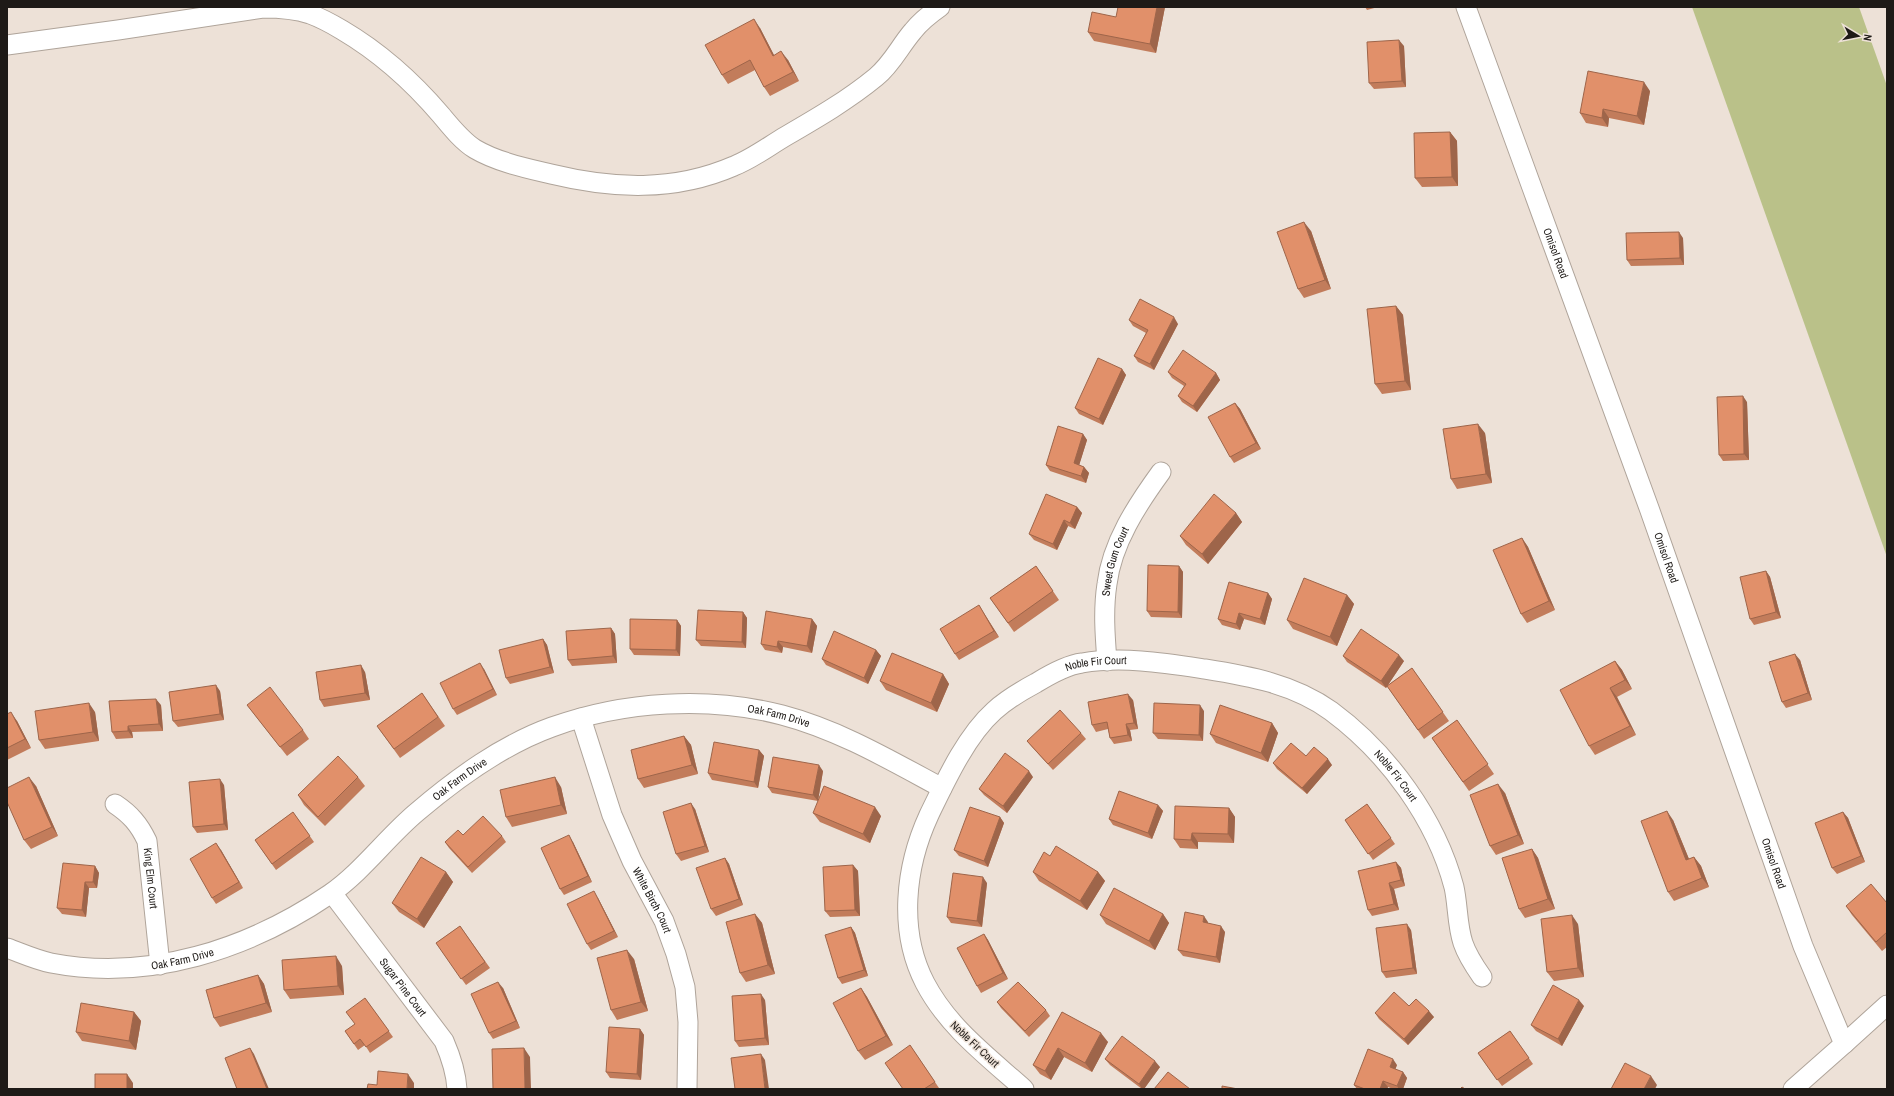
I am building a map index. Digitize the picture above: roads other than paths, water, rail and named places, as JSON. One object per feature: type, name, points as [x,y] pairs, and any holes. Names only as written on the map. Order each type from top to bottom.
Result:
[{"type":"street","points":[[7,45],[263,8],[287,8],[310,14],[326,21],[366,45],[393,65],[417,88],[453,129],[474,148],[527,169],[567,178],[648,186],[679,184],[708,176],[737,165],[830,111],[878,76],[893,61],[912,31],[928,15],[940,7]]},
{"type":"street","name":"Omisol Road","points":[[1466,7],[1649,508],[1803,946],[1844,1044]]},
{"type":"street","name":"Sweet Gum Court","points":[[1107,661],[1105,610],[1107,584],[1113,557],[1125,529],[1143,496],[1161,472]]},
{"type":"street","name":"Noble Fir Court","points":[[1024,1089],[960,1032],[941,1010],[924,981],[916,960],[909,931],[907,900],[910,869],[918,839],[942,788],[955,764],[981,725],[999,707],[1020,692],[1049,675],[1080,663],[1107,661],[1165,663],[1251,677],[1283,686],[1307,696],[1330,711],[1360,736],[1389,767],[1410,794],[1431,826],[1442,851],[1454,889],[1463,942],[1474,966],[1482,977]]},
{"type":"street","name":"Oak Farm Drive","points":[[7,948],[48,962],[84,968],[120,969],[160,965],[206,954],[248,939],[273,928],[332,893],[364,865],[411,817],[446,787],[476,766],[517,742],[551,727],[581,718],[631,708],[673,704],[707,704],[740,707],[780,715],[819,726],[863,746],[942,788]]},
{"type":"street","name":"White Birch Court","points":[[581,718],[612,815],[632,861],[664,921],[676,954],[685,987],[688,1022],[687,1089]]},
{"type":"street","name":"King Elm Court","points":[[115,804],[131,815],[142,828],[147,840],[160,965]]},
{"type":"street","name":"Sugar Pine Court","points":[[332,893],[444,1041],[451,1056],[456,1076],[457,1089]]},
{"type":"street","points":[[1793,1089],[1887,1006]]}]
